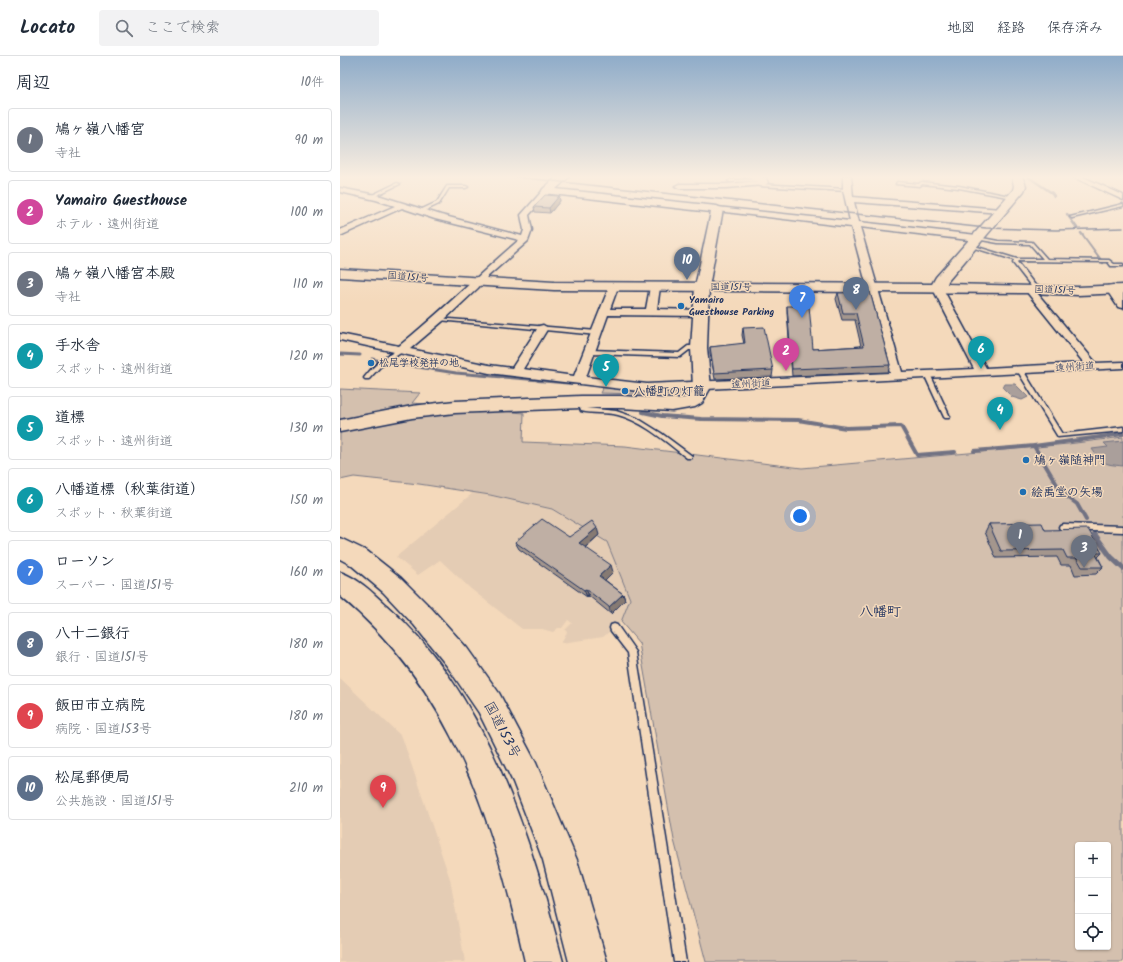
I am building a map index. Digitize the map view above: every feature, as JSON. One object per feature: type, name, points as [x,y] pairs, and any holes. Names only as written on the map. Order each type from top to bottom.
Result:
[{"type":"highway","points":[[938,288],[941,280],[995,218]]},
{"type":"highway","name":"国道151号","points":[[340,272],[554,286],[614,288],[938,288],[1078,291],[1118,289]]},
{"type":"highway","name":"国道153号","points":[[340,547],[359,558],[392,585],[423,617],[457,657],[489,703],[526,774],[560,860],[588,962]]},
{"type":"highway","points":[[340,582],[383,618],[403,639],[429,671],[453,708],[480,761],[505,825],[523,879],[544,962]]},
{"type":"street","points":[[340,233],[373,218]]},
{"type":"street","points":[[448,218],[524,239]]},
{"type":"street","points":[[400,351],[439,319],[524,239],[528,232],[525,218]]},
{"type":"street","points":[[340,426],[412,412],[455,407],[582,402],[689,404],[696,399],[702,387],[699,348],[702,287],[715,218]]},
{"type":"street","points":[[802,218],[855,224],[974,242]]},
{"type":"street","points":[[854,218],[897,375]]},
{"type":"street","points":[[651,313],[655,287]]},
{"type":"street","points":[[579,379],[614,288]]},
{"type":"street","points":[[938,288],[982,372]]},
{"type":"street","points":[[1033,289],[1092,365]]},
{"type":"street","points":[[1118,289],[1123,304]]},
{"type":"street","points":[[605,312],[701,313]]},
{"type":"street","points":[[515,372],[543,328]]},
{"type":"street","name":"遠州街道","points":[[340,337],[489,369],[647,388],[702,387],[897,375],[982,372],[1092,365],[1123,365]]},
{"type":"lane","points":[[974,242],[1031,243],[1045,259]]},
{"type":"lane","points":[[974,242],[1016,260],[1095,260],[1108,261],[1113,265],[1123,266]]},
{"type":"lane","points":[[1016,260],[1015,262],[1033,289]]},
{"type":"lane","points":[[439,319],[597,333]]},
{"type":"lane","points":[[590,352],[680,355],[688,348],[699,348]]},
{"type":"lane","points":[[367,378],[370,373],[400,351]]},
{"type":"lane","points":[[1020,370],[1060,436],[1123,429]]},
{"type":"lane","points":[[927,374],[947,417]]},
{"type":"lane","points":[[582,402],[584,410],[625,416],[656,433],[689,456]]},
{"type":"lane","points":[[1063,527],[1123,529]]},
{"type":"lane","points":[[614,628],[632,652],[680,962]]},
{"type":"shaded area","points":[[1005,384],[1015,384],[1028,397],[1022,400],[1012,397],[1003,388]]},
{"type":"shaded area","points":[[604,385],[645,392],[680,392],[680,394],[600,393]]},
{"type":"shaded area","points":[[340,389],[420,393],[412,403],[524,413],[523,442],[625,446],[802,468],[1068,444],[1123,437],[1123,962],[706,962],[674,840],[639,643],[621,622],[630,599],[607,542],[552,509],[490,495],[419,484],[354,477],[340,480]]},
{"type":"shaded area","points":[[1123,441],[1123,466],[1105,463],[1092,449],[1108,447],[1104,443]]},
{"type":"shaded area","points":[[474,492],[552,509],[607,542],[630,599],[621,622],[603,637],[561,643],[567,632],[565,630],[572,623],[568,620],[562,628],[558,628],[553,632],[542,629],[522,629],[471,589],[440,560],[418,575],[396,557]]},
{"type":"shaded area","points":[[340,678],[402,737],[450,879],[465,962],[340,962]]},
{"type":"building","points":[[870,292],[890,365],[792,369],[787,306],[809,306],[813,349],[864,346],[856,313],[843,313],[838,293]]},
{"type":"building","points":[[764,327],[773,370],[714,373],[710,347],[745,343],[743,328]]},
{"type":"building","points":[[542,519],[569,537],[592,521],[597,528],[579,543],[611,565],[599,576],[623,594],[609,607],[586,589],[584,590],[515,542]]},
{"type":"building","points":[[1042,523],[1045,530],[1088,529],[1102,553],[1095,553],[1103,567],[1082,567],[1077,558],[1067,558],[1063,550],[1001,551],[989,524]]},
{"type":"waterway","points":[[1070,218],[1077,228]]},
{"type":"waterway","points":[[1081,233],[1103,263]]},
{"type":"waterway","points":[[340,354],[360,355]]},
{"type":"waterway","points":[[372,359],[380,361]]},
{"type":"waterway","points":[[386,362],[456,373],[552,381]]},
{"type":"waterway","points":[[538,380],[573,383]]},
{"type":"waterway","points":[[643,412],[662,416],[701,419],[798,420],[846,428],[901,426],[917,455],[955,452]]},
{"type":"waterway","points":[[1034,446],[1123,434]]},
{"type":"waterway","points":[[974,451],[1034,446]]},
{"type":"waterway","points":[[1034,446],[1062,493],[1077,504],[1086,520]]},
{"type":"waterway","points":[[1095,535],[1111,557],[1123,568]]},
{"type":"railway","points":[[896,218],[986,228],[1056,230],[1123,228]]},
{"type":"place","name":"松尾郵便局","points":[[687,280]]},
{"type":"place","name":"Yamairo Guesthouse Parking","points":[[681,306]]},
{"type":"place","name":"八十二銀行","points":[[856,310]]},
{"type":"place","name":"ローソン","points":[[802,318]]},
{"type":"place","name":"松尾学校発祥の地","points":[[371,363]]},
{"type":"place","name":"八幡道標（秋葉街道）","points":[[981,369]]},
{"type":"place","name":"Yamairo Guesthouse","points":[[786,371]]},
{"type":"place","name":"道標","points":[[606,387]]},
{"type":"place","name":"八幡町の灯籠","points":[[625,391]]},
{"type":"place","name":"手水舎","points":[[1000,430]]},
{"type":"place","name":"鳩ヶ嶺随神門","points":[[1026,460]]},
{"type":"place","name":"絵禹堂の矢場","points":[[1023,492]]},
{"type":"place","name":"鳩ヶ嶺八幡宮","points":[[1020,555]]},
{"type":"place","name":"鳩ヶ嶺八幡宮本殿","points":[[1084,568]]},
{"type":"place","name":"飯田市立病院","points":[[383,808]]},
{"type":"district","name":"八幡町","points":[[880,612]]}]
